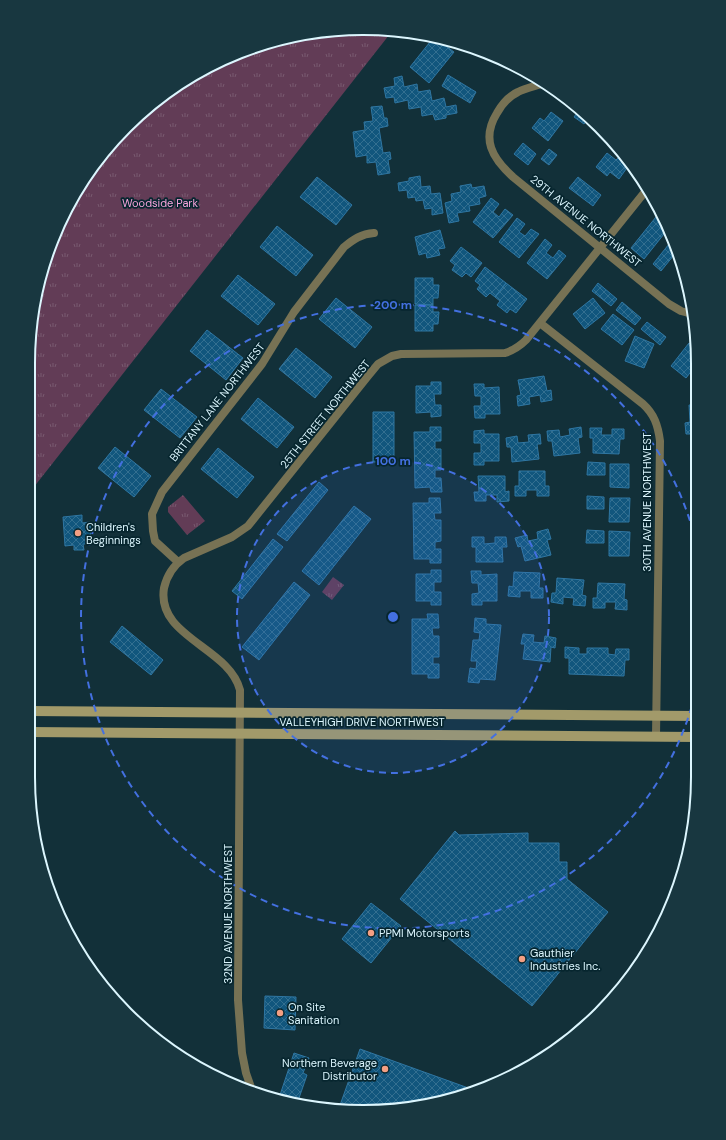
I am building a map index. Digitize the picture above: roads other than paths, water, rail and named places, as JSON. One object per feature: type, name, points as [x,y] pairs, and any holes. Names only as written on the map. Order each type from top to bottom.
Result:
[{"type":"main road","name":"VALLEYHIGH DRIVE NORTHWEST","points":[[35,711],[691,716]]},
{"type":"main road","name":"VALLEYHIGH DRIVE NORTHWEST","points":[[35,732],[691,737]]},
{"type":"street","name":"29TH AVENUE NORTHWEST","points":[[537,85],[518,92],[507,99],[499,109],[490,128],[489,141],[496,158],[502,167],[669,304],[687,313]]},
{"type":"street","name":"25TH STREET NORTHWEST","points":[[240,733],[240,690],[234,675],[223,663],[177,626],[168,613],[164,599],[168,575],[178,562],[191,553],[232,537],[248,526],[378,364],[392,356],[409,353],[505,353],[514,350],[521,345],[644,193]]},
{"type":"street","name":"BRITTANY LANE NORTHWEST","points":[[178,562],[155,542],[152,514],[162,492],[262,364],[294,312],[344,247],[354,238],[364,234],[374,233]]},
{"type":"street","name":"30TH AVENUE NORTHWEST","points":[[540,323],[643,404],[651,412],[657,423],[660,453],[656,736]]},
{"type":"street","name":"32ND AVENUE NORTHWEST","points":[[240,733],[238,1000],[242,1052],[246,1074],[250,1085]]},
{"type":"place","name":"Children's Beginnings","points":[[78,533]]},
{"type":"place","name":"PPMI Motorsports","points":[[371,933]]},
{"type":"place","name":"Gauthier Industries Inc.","points":[[522,959]]},
{"type":"place","name":"On Site Sanitation","points":[[280,1013]]},
{"type":"place","name":"Northern Beverage Distributor","points":[[385,1069]]},
{"type":"park label","name":"Woodside Park","points":[[160,203]]}]
